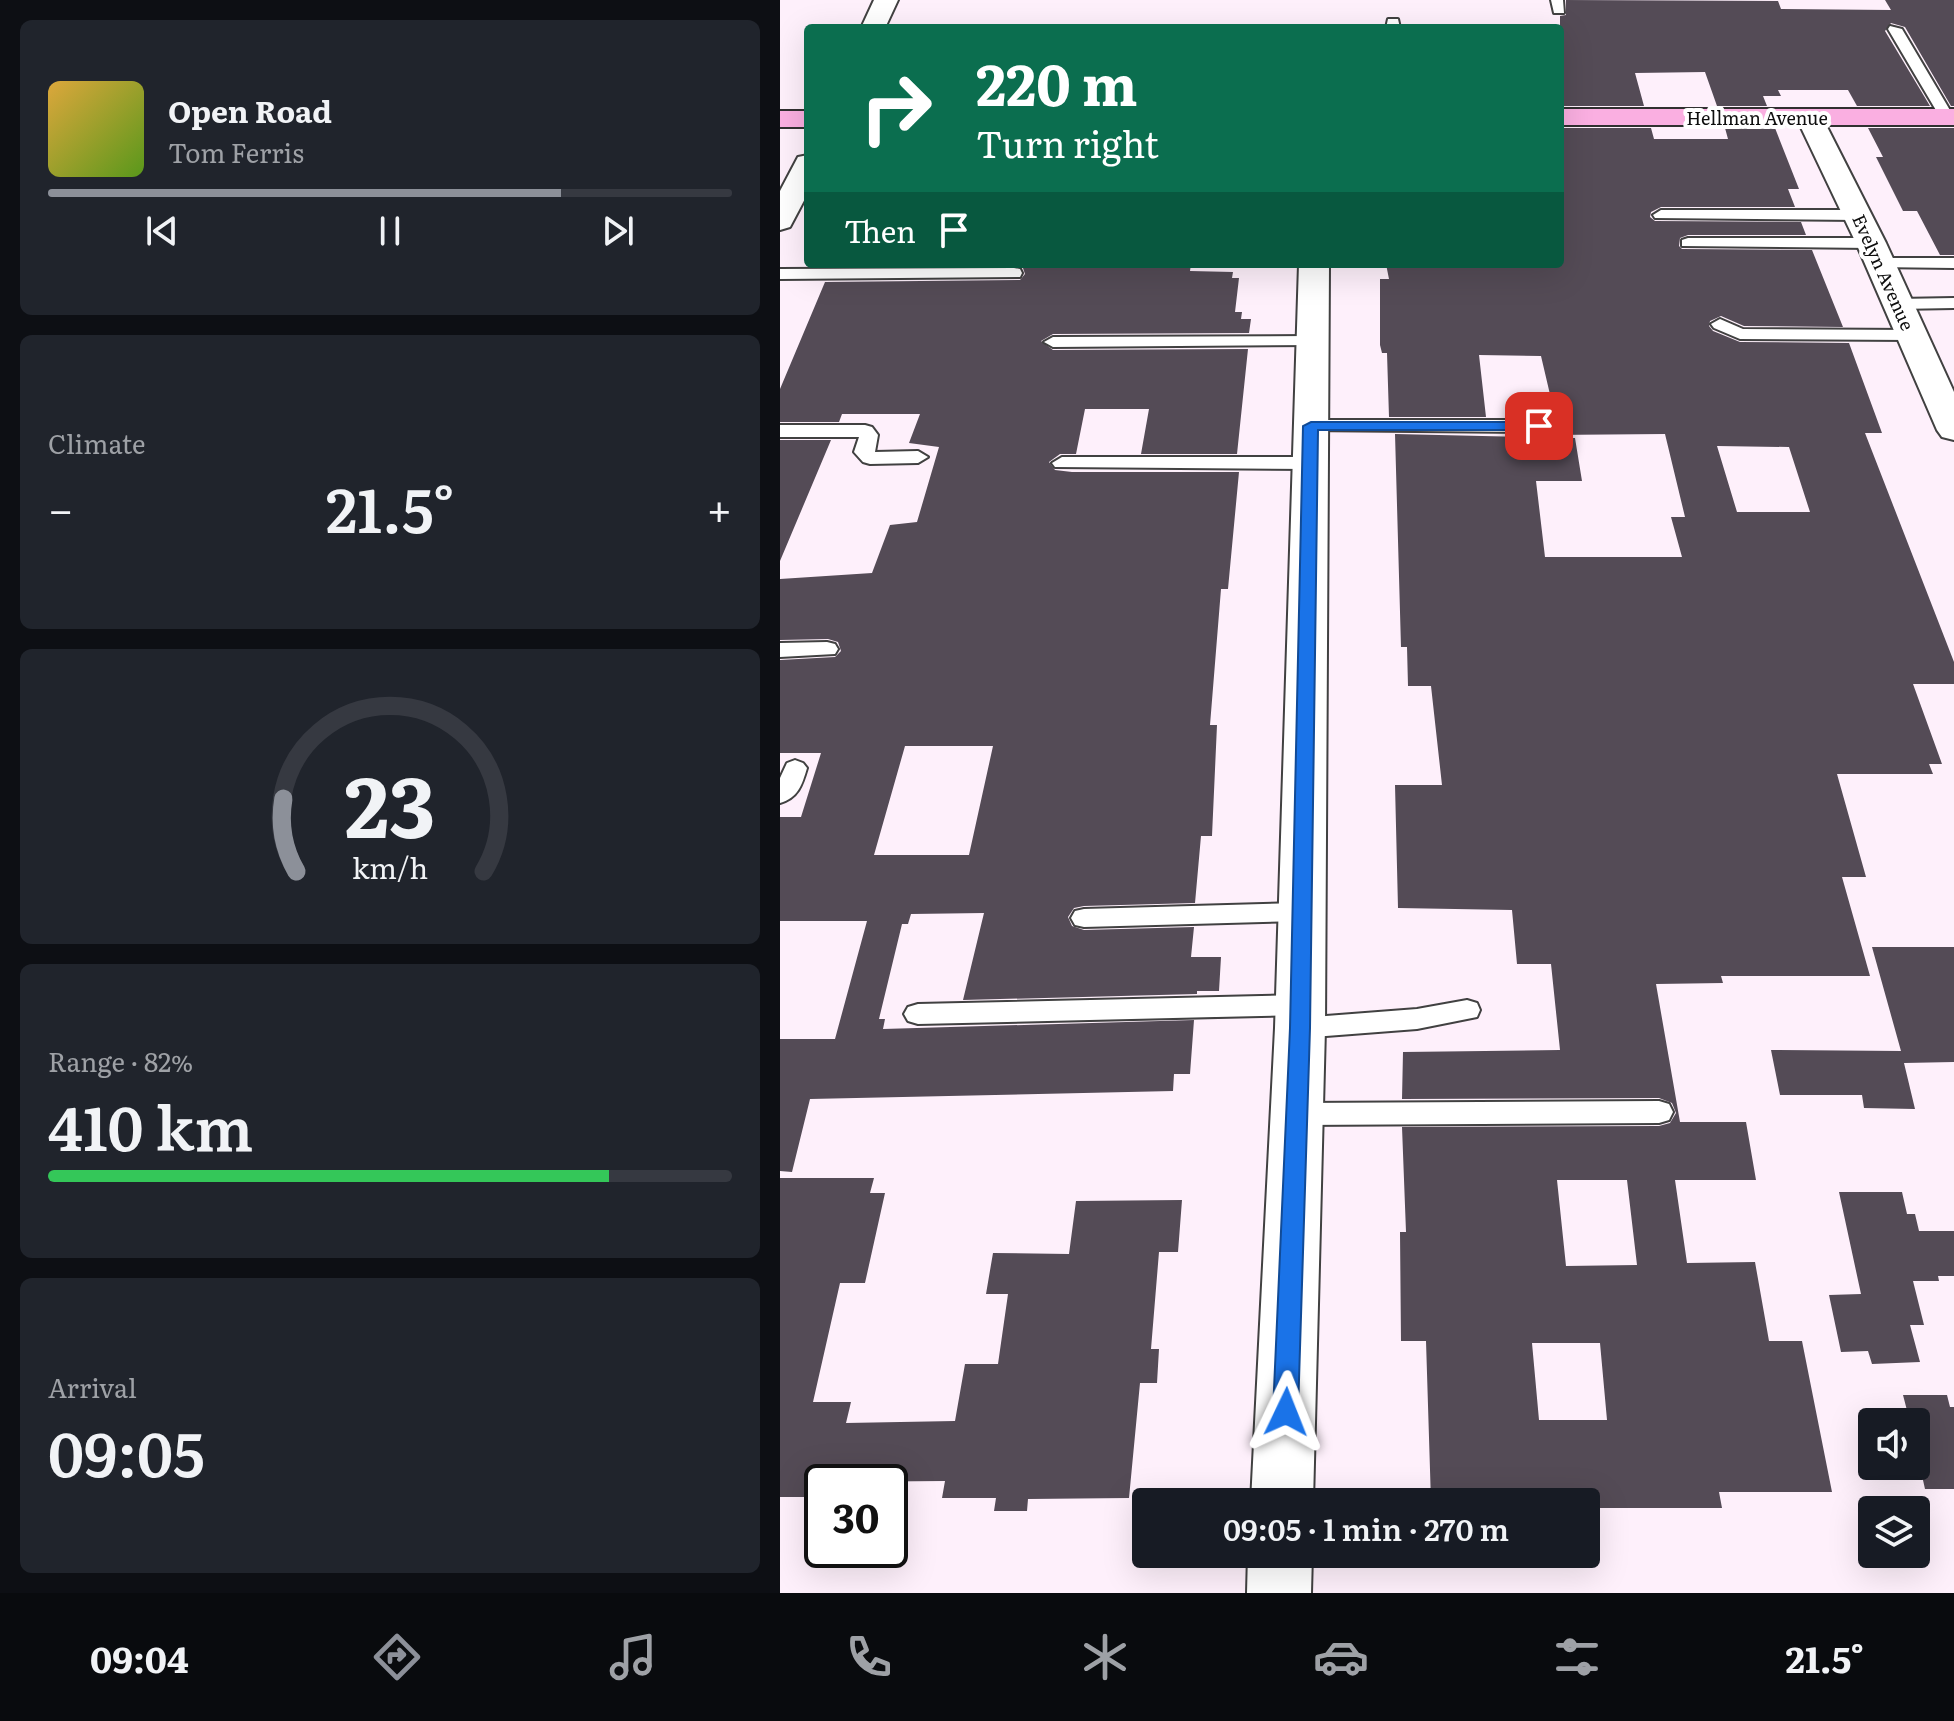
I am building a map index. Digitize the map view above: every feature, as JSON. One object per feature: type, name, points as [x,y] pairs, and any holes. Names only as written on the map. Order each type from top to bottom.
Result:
[{"type":"street","points":[[875,24],[886,0]]},
{"type":"street","name":"Hellman Avenue","points":[[1564,117],[1950,117]]},
{"type":"street","name":"Evelyn Avenue","points":[[1809,117],[1876,253],[1954,430]]},
{"type":"street","points":[[780,119],[804,119]]},
{"type":"street","points":[[780,221],[804,171]]},
{"type":"street","points":[[1283,1488],[1298,1114],[1314,268]]},
{"type":"street","points":[[1279,1593],[1280,1568]]},
{"type":"lane","points":[[1895,29],[1950,117]]},
{"type":"lane","points":[[1661,215],[1858,215]]},
{"type":"lane","points":[[1688,243],[1876,253],[1954,263]]},
{"type":"lane","points":[[780,274],[1014,273]]},
{"type":"lane","points":[[1898,304],[1954,303]]},
{"type":"lane","points":[[1720,324],[1740,334],[1912,335]]},
{"type":"lane","points":[[1053,342],[1312,341]]},
{"type":"lane","points":[[1062,463],[1539,426]]},
{"type":"lane","points":[[780,431],[865,431],[869,435],[864,452],[870,458],[918,457]]},
{"type":"lane","points":[[780,650],[827,649]]},
{"type":"lane","points":[[780,795],[789,787],[795,768]]},
{"type":"lane","points":[[1084,918],[1301,912]]},
{"type":"lane","points":[[918,1014],[1417,1019],[1467,1010]]},
{"type":"lane","points":[[1298,1114],[1659,1112]]},
{"type":"building","points":[[1566,0],[1778,1],[1781,9],[1891,10],[1885,0],[1954,0],[1954,106],[1951,106],[1905,27],[1891,23],[1885,31],[1930,106],[1857,106],[1848,90],[1778,90],[1781,96],[1763,96],[1767,106],[1717,106],[1705,72],[1635,73],[1644,106],[1564,106],[1564,24],[1560,24],[1560,16],[1566,15]]},
{"type":"building","points":[[1564,128],[1651,128],[1654,139],[1728,139],[1725,128],[1775,128],[1799,189],[1788,189],[1795,207],[1661,207],[1651,212],[1650,217],[1655,221],[1801,222],[1806,235],[1688,235],[1680,238],[1679,246],[1682,249],[1812,250],[1843,327],[1744,326],[1721,316],[1710,321],[1709,326],[1713,331],[1740,342],[1849,343],[1882,433],[1865,433],[1954,662],[1954,684],[1913,684],[1942,764],[1929,764],[1933,774],[1837,774],[1866,877],[1842,877],[1870,976],[1721,976],[1723,983],[1656,984],[1680,1122],[1746,1122],[1756,1180],[1675,1180],[1687,1263],[1755,1262],[1769,1341],[1802,1341],[1832,1492],[1719,1492],[1722,1508],[1600,1508],[1600,1488],[1431,1488],[1426,1341],[1401,1341],[1400,1232],[1406,1232],[1402,1127],[1659,1126],[1670,1123],[1676,1113],[1672,1103],[1659,1098],[1402,1099],[1403,1052],[1560,1050],[1551,964],[1517,964],[1512,910],[1398,908],[1395,785],[1442,785],[1431,686],[1408,686],[1407,647],[1401,647],[1395,434],[1575,438],[1582,481],[1536,481],[1545,557],[1682,557],[1671,517],[1685,517],[1665,434],[1550,435],[1552,403],[1541,356],[1479,355],[1486,417],[1389,417],[1387,353],[1382,353],[1380,345],[1380,279],[1389,279],[1387,268],[1564,268]],"holes":[[[1717,446],[1789,447],[1810,512],[1737,512]],[[1557,1180],[1627,1180],[1637,1265],[1566,1266]],[[1532,1343],[1600,1343],[1607,1420],[1539,1420]]]},
{"type":"building","points":[[1868,128],[1954,128],[1954,255],[1940,255],[1917,211],[1903,211],[1876,157],[1883,157]]},
{"type":"building","points":[[1023,268],[1190,268],[1190,271],[1233,272],[1232,278],[1239,278],[1235,312],[1242,312],[1241,319],[1251,319],[1249,333],[1053,334],[1041,341],[1053,350],[1248,349],[1237,454],[1141,454],[1149,409],[1085,409],[1076,454],[1060,454],[1049,462],[1055,470],[1072,472],[1239,472],[1228,589],[1221,589],[1210,725],[1217,725],[1212,836],[1201,836],[1195,903],[1084,906],[1074,908],[1068,917],[1072,926],[1084,930],[1194,927],[1191,957],[1221,957],[1219,991],[963,1000],[984,913],[911,914],[908,924],[902,924],[879,1019],[885,1019],[883,1029],[1194,1020],[1190,1074],[1174,1074],[1173,1091],[810,1099],[792,1172],[780,1171],[780,1039],[835,1039],[867,921],[780,921],[780,817],[801,817],[821,753],[780,753],[780,660],[835,657],[841,651],[838,642],[828,639],[780,640],[780,579],[872,573],[890,525],[917,522],[939,447],[909,443],[920,414],[842,414],[839,422],[780,422],[780,389],[825,282],[1020,280],[1025,274]],"holes":[[[905,746],[993,746],[969,855],[874,855]]]},
{"type":"building","points":[[780,440],[831,440],[780,561]]},
{"type":"building","points":[[1872,947],[1954,947],[1954,1062],[1904,1063],[1915,1109],[1864,1108],[1862,1095],[1780,1095],[1771,1050],[1901,1051]]},
{"type":"building","points":[[780,1178],[874,1178],[870,1193],[885,1193],[865,1283],[840,1283],[813,1402],[851,1402],[846,1423],[955,1421],[965,1364],[998,1364],[1008,1294],[986,1294],[993,1253],[1069,1254],[1076,1201],[1182,1200],[1178,1252],[1159,1252],[1151,1349],[1159,1349],[1157,1383],[1140,1383],[1129,1498],[1028,1499],[1027,1511],[994,1511],[996,1498],[942,1498],[945,1481],[908,1481],[908,1464],[804,1464],[804,1497],[780,1497]]},
{"type":"building","points":[[1839,1192],[1902,1192],[1907,1214],[1915,1214],[1919,1231],[1954,1231],[1954,1276],[1938,1276],[1939,1281],[1913,1281],[1924,1325],[1910,1325],[1920,1362],[1872,1364],[1868,1351],[1841,1352],[1829,1295],[1861,1294]]},
{"type":"building","points":[[1903,1395],[1947,1395],[1950,1407],[1954,1407],[1954,1489],[1925,1489],[1923,1480],[1930,1480],[1930,1408],[1906,1408]]},
{"type":"route","points":[[1286,1412],[1298,1114],[1311,426],[1539,426]]}]
